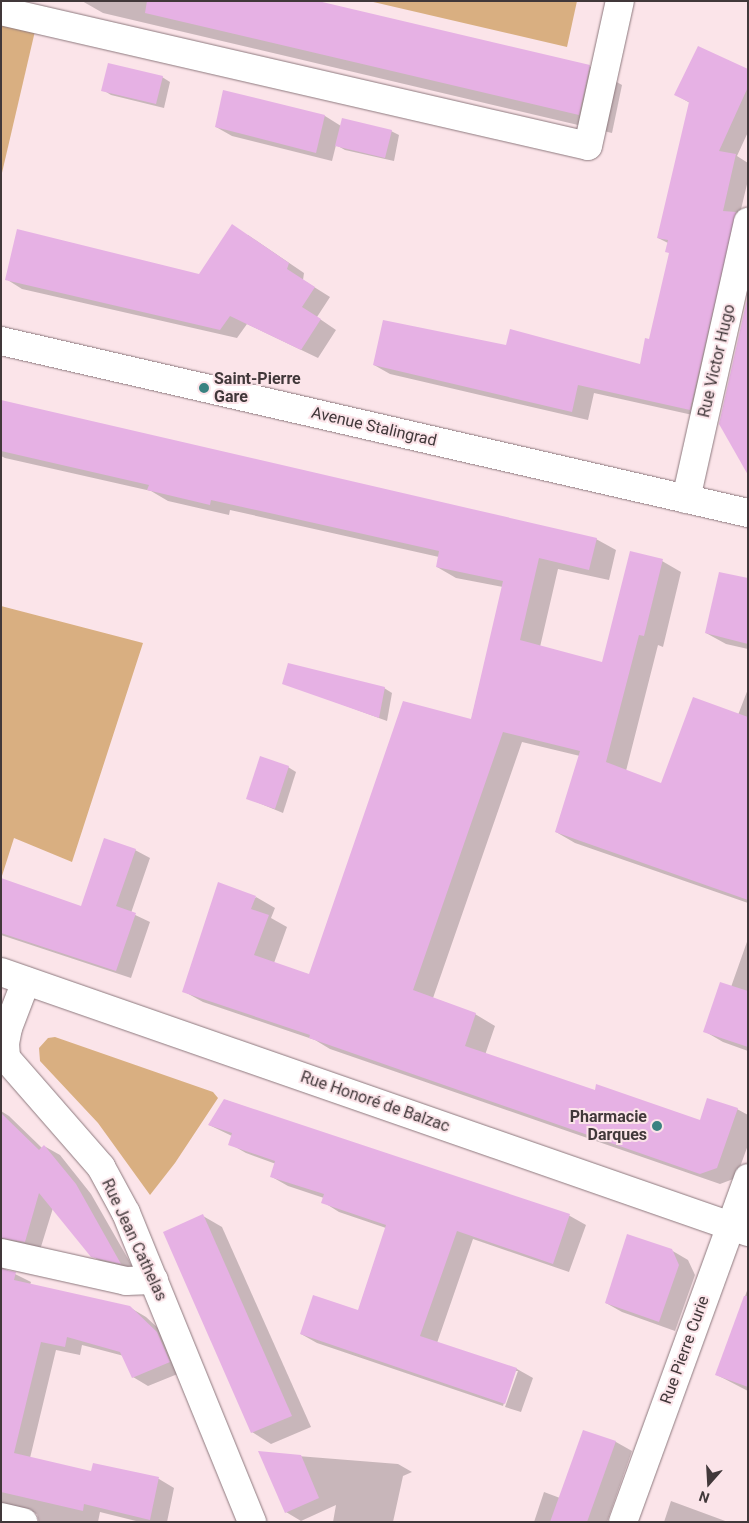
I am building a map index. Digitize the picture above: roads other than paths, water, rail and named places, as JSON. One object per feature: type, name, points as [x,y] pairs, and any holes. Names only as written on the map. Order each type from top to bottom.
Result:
[{"type":"street","points":[[1,11],[588,146],[620,1]]},
{"type":"street","name":"Rue Victor Hugo","points":[[686,499],[748,222]]},
{"type":"street","name":"Avenue Stalingrad","points":[[1,341],[748,513]]},
{"type":"street","name":"Rue Jean Cathelas","points":[[14,976],[4,1058],[100,1167],[126,1213],[252,1522]]},
{"type":"street","name":"Rue Honoré de Balzac","points":[[14,976],[739,1229]]},
{"type":"street","name":"Rue Pierre Curie","points":[[623,1522],[739,1229],[748,1178]]},
{"type":"street","points":[[1,1253],[126,1282],[154,1280]]},
{"type":"street","points":[[1,1517],[23,1522]]},
{"type":"place","name":"Saint-Pierre Gare","points":[[204,388]]},
{"type":"place","name":"Pharmacie Darques","points":[[657,1126]]}]
